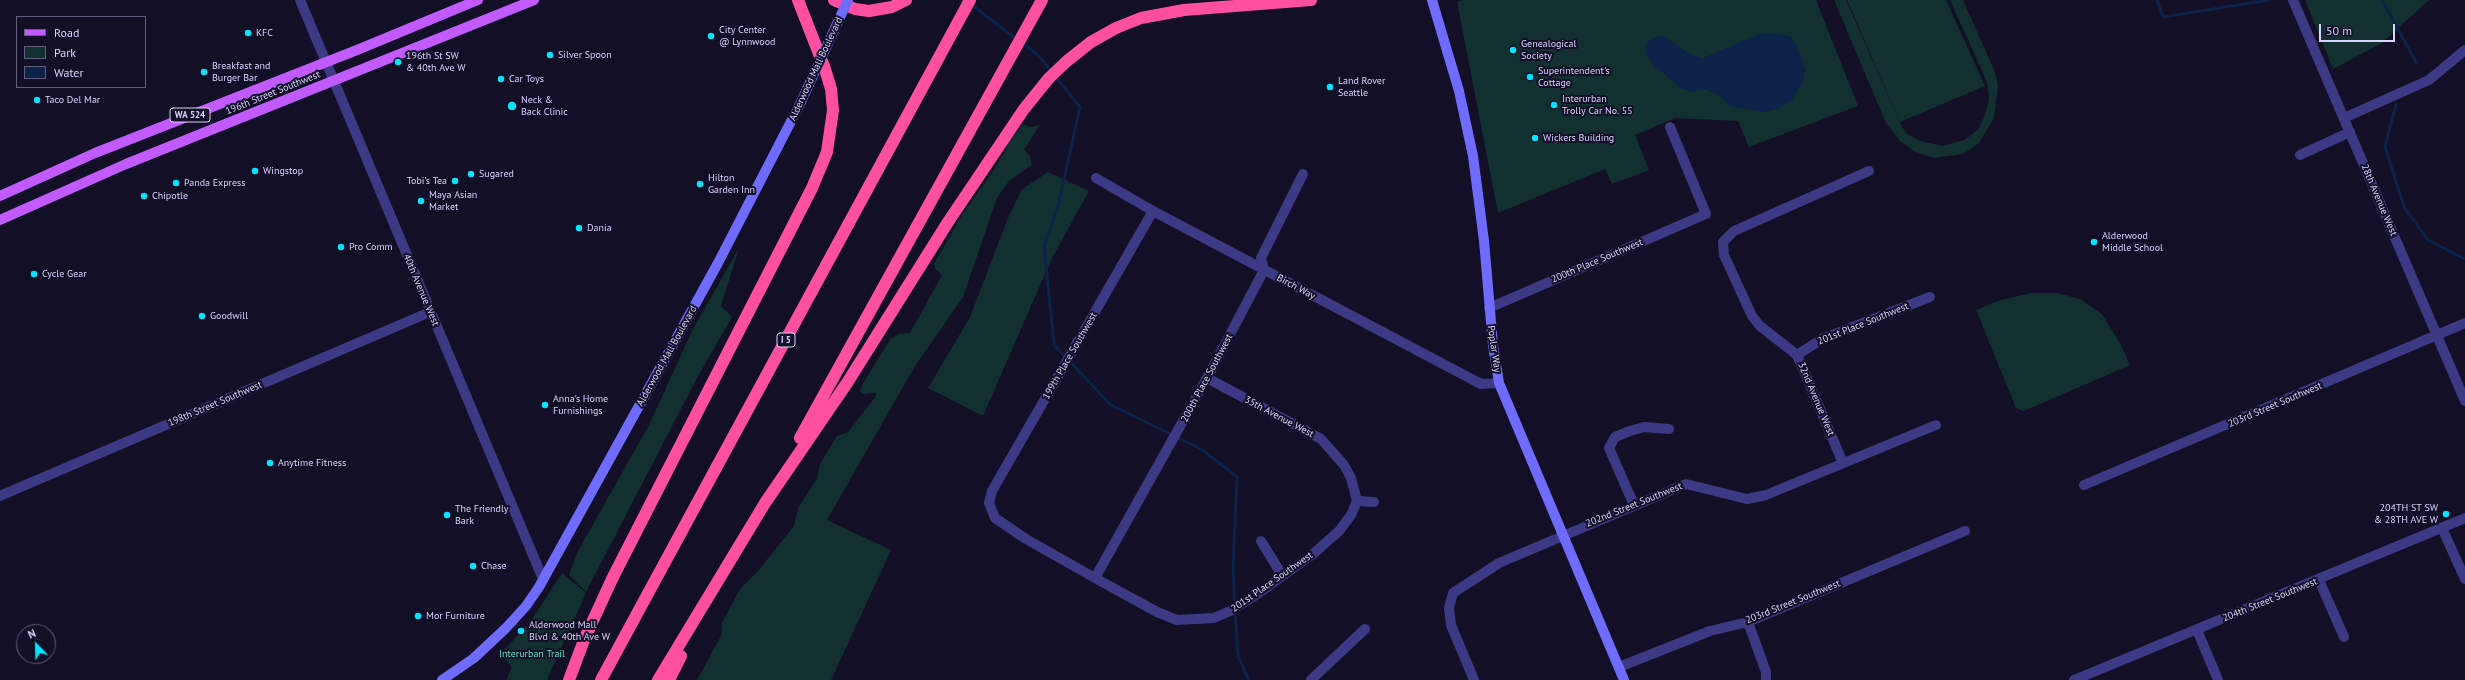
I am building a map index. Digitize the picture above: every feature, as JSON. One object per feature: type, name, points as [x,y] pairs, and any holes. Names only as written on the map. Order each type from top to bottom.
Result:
[{"type":"highway","points":[[569,680],[584,640],[619,563],[812,188],[827,152],[833,110],[830,89],[825,69],[798,0]]},
{"type":"highway","points":[[834,0],[855,9],[870,11],[892,7],[906,0]]},
{"type":"highway","name":"I 5","points":[[601,680],[970,0]]},
{"type":"highway","points":[[668,680],[1042,0]]},
{"type":"highway","points":[[658,680],[765,503],[846,383],[948,222],[1020,115],[1066,61],[1091,42],[1116,28],[1159,14],[1311,0]]},
{"type":"main road","name":"196th Street Southwest","points":[[0,196],[120,143],[327,62],[478,0]]},
{"type":"main road","name":"196th Street Southwest","points":[[0,220],[119,167],[534,0]]},
{"type":"main road","name":"Alderwood Mall Boulevard","points":[[442,680],[474,658],[506,628],[526,606],[543,579],[718,263],[801,102],[848,0]]},
{"type":"main road","name":"Poplar Way","points":[[1432,0],[1459,91],[1474,156],[1484,241],[1488,308],[1499,383],[1624,680]]},
{"type":"street","name":"40th Avenue West","points":[[300,0],[543,579]]},
{"type":"street","name":"28th Avenue West","points":[[2293,0],[2465,401]]},
{"type":"street","points":[[2344,118],[2429,80],[2465,50]]},
{"type":"street","name":"200th Place Southwest","points":[[1488,308],[1706,214],[1670,127]]},
{"type":"street","points":[[2300,155],[2350,132]]},
{"type":"street","name":"32nd Avenue West","points":[[1843,462],[1797,355],[1760,326],[1752,316],[1724,255],[1723,242],[1734,231],[1869,171]]},
{"type":"street","name":"200th Place Southwest","points":[[1095,578],[1207,378],[1264,270],[1261,258],[1303,174]]},
{"type":"street","name":"Birch Way","points":[[1096,178],[1153,211],[1481,384],[1499,383]]},
{"type":"street","name":"199th Place Southwest","points":[[989,503],[992,491],[1153,211]]},
{"type":"street","name":"201st Place Southwest","points":[[1797,355],[1822,339],[1930,297]]},
{"type":"street","name":"198th Street Southwest","points":[[0,496],[430,312]]},
{"type":"street","name":"203rd Street Southwest","points":[[2084,485],[2465,323]]},
{"type":"street","name":"35th Avenue West","points":[[1207,378],[1321,439],[1344,465],[1351,478],[1356,501]]},
{"type":"street","name":"202nd Street Southwest","points":[[1474,680],[1451,625],[1449,608],[1453,593],[1499,563],[1686,484],[1747,499],[1766,495],[1936,424]]},
{"type":"street","points":[[1634,505],[1610,448],[1615,437],[1630,431],[1644,427],[1668,429]]},
{"type":"street","points":[[1356,501],[1374,502]]},
{"type":"street","name":"201st Place Southwest","points":[[989,503],[994,518],[1026,539],[1095,578],[1157,612],[1178,620],[1200,620],[1214,618],[1230,611],[1313,554],[1339,531],[1351,515],[1356,501]]},
{"type":"street","name":"204th Street Southwest","points":[[2074,680],[2319,580],[2465,518]]},
{"type":"street","points":[[2442,528],[2465,578]]},
{"type":"street","name":"203rd Street Southwest","points":[[1619,667],[1710,631],[1748,622],[1966,531]]},
{"type":"street","points":[[1261,541],[1282,575]]},
{"type":"street","points":[[2319,580],[2344,637]]},
{"type":"street","points":[[1748,622],[1766,672],[1766,680]]},
{"type":"street","points":[[1311,680],[1365,629]]},
{"type":"street","points":[[2197,630],[2218,680]]},
{"type":"green space","points":[[1462,0],[1816,0],[1858,106],[1749,147],[1738,121],[1675,118],[1635,135],[1649,170],[1612,184],[1605,169],[1498,213],[1457,2]]},
{"type":"green space","points":[[1834,0],[1846,0],[1902,127],[1907,134],[1920,141],[1943,146],[1964,140],[1978,130],[1985,115],[1989,100],[1987,82],[1950,0],[1963,0],[1995,72],[1998,85],[1994,118],[1979,143],[1963,154],[1934,158],[1916,152],[1900,141],[1886,123]]},
{"type":"green space","points":[[1847,0],[1946,0],[1985,86],[1900,122]]},
{"type":"green space","points":[[2305,0],[2429,0],[2382,43],[2333,69]]},
{"type":"green space","points":[[1023,124],[1030,127],[1040,125],[1024,150],[1030,156],[1032,165],[1009,181],[997,198],[963,297],[915,366],[827,520],[891,550],[831,680],[697,680],[722,634],[722,623],[740,589],[758,571],[794,526],[798,508],[817,479],[820,464],[837,436],[848,432],[876,396],[875,393],[863,394],[860,391],[862,385],[891,338],[899,334],[910,333],[942,275],[936,270],[934,264],[963,213],[990,176],[1005,152],[1006,146]]},
{"type":"green space","points":[[1048,172],[1089,191],[1052,258],[983,416],[928,388],[970,317],[1008,218],[1022,189]]},
{"type":"green space","points":[[739,248],[721,306],[732,317],[697,378],[586,592],[569,575],[578,551],[649,425],[692,331]]},
{"type":"green space","points":[[2032,293],[2057,293],[2080,299],[2102,314],[2121,345],[2130,365],[2024,411],[2016,408],[1976,310],[2001,300]]},
{"type":"green space","name":"Interurban Trail","points":[[562,573],[586,593],[547,680],[506,680],[512,667],[500,654],[529,624]]},
{"type":"water","points":[[1760,34],[1779,34],[1792,37],[1800,53],[1805,70],[1802,83],[1792,100],[1779,108],[1765,112],[1730,106],[1717,94],[1703,89],[1692,92],[1680,88],[1654,65],[1646,54],[1645,45],[1653,38],[1664,36],[1688,53],[1703,58]]},
{"type":"waterway","points":[[2157,0],[2163,17],[2269,0]]},
{"type":"waterway","points":[[2382,0],[2416,62]]},
{"type":"waterway","points":[[972,5],[1016,39]]},
{"type":"waterway","points":[[1021,42],[1038,55],[1051,71]]},
{"type":"waterway","points":[[1055,76],[1080,107],[1059,202],[1044,246],[1054,345],[1111,405],[1201,449],[1237,477],[1233,568],[1235,605]]},
{"type":"waterway","points":[[2396,104],[2385,147],[2404,207],[2428,240],[2465,259]]},
{"type":"waterway","points":[[1235,610],[1238,656],[1249,680]]},
{"type":"place","name":"KFC","points":[[248,33]]},
{"type":"place","name":"City Center @ Lynnwood","points":[[711,36]]},
{"type":"place","name":"Genealogical Society","points":[[1513,50]]},
{"type":"place","name":"Silver Spoon","points":[[550,55]]},
{"type":"place","name":"196th St SW & 40th Ave W","points":[[398,62]]},
{"type":"place","name":"Breakfast and Burger Bar","points":[[204,72]]},
{"type":"place","name":"Superintendent's Cottage","points":[[1530,77]]},
{"type":"place","name":"Car Toys","points":[[501,79]]},
{"type":"place","name":"Land Rover Seattle","points":[[1330,87]]},
{"type":"place","name":"Taco Del Mar","points":[[37,100]]},
{"type":"place","name":"Interurban Trolly Car No. 55","points":[[1554,105]]},
{"type":"place","name":"Neck & Back Clinic","points":[[512,106]]},
{"type":"place","name":"Wickers Building","points":[[1535,138]]},
{"type":"place","name":"Wingstop","points":[[255,171]]},
{"type":"place","name":"Sugared","points":[[471,174]]},
{"type":"place","name":"Tobi’s Tea","points":[[455,181]]},
{"type":"place","name":"Panda Express","points":[[176,183]]},
{"type":"place","name":"Hilton Garden Inn","points":[[700,184]]},
{"type":"place","name":"Chipotle","points":[[144,196]]},
{"type":"place","name":"Maya Asian Market","points":[[421,201]]},
{"type":"place","name":"Dania","points":[[579,228]]},
{"type":"place","name":"Alderwood Middle School","points":[[2094,242]]},
{"type":"place","name":"Pro Comm","points":[[341,247]]},
{"type":"place","name":"Cycle Gear","points":[[34,274]]},
{"type":"place","name":"Goodwill","points":[[202,316]]},
{"type":"place","name":"Anna’s Home Furnishings","points":[[545,405]]},
{"type":"place","name":"Anytime Fitness","points":[[270,463]]},
{"type":"place","name":"204TH ST SW & 28TH AVE W","points":[[2446,514]]},
{"type":"place","name":"The Friendly Bark","points":[[447,515]]},
{"type":"place","name":"Chase","points":[[473,566]]},
{"type":"place","name":"Mor Furniture","points":[[418,616]]},
{"type":"place","name":"Alderwood Mall Blvd & 40th Ave W","points":[[521,631]]}]
